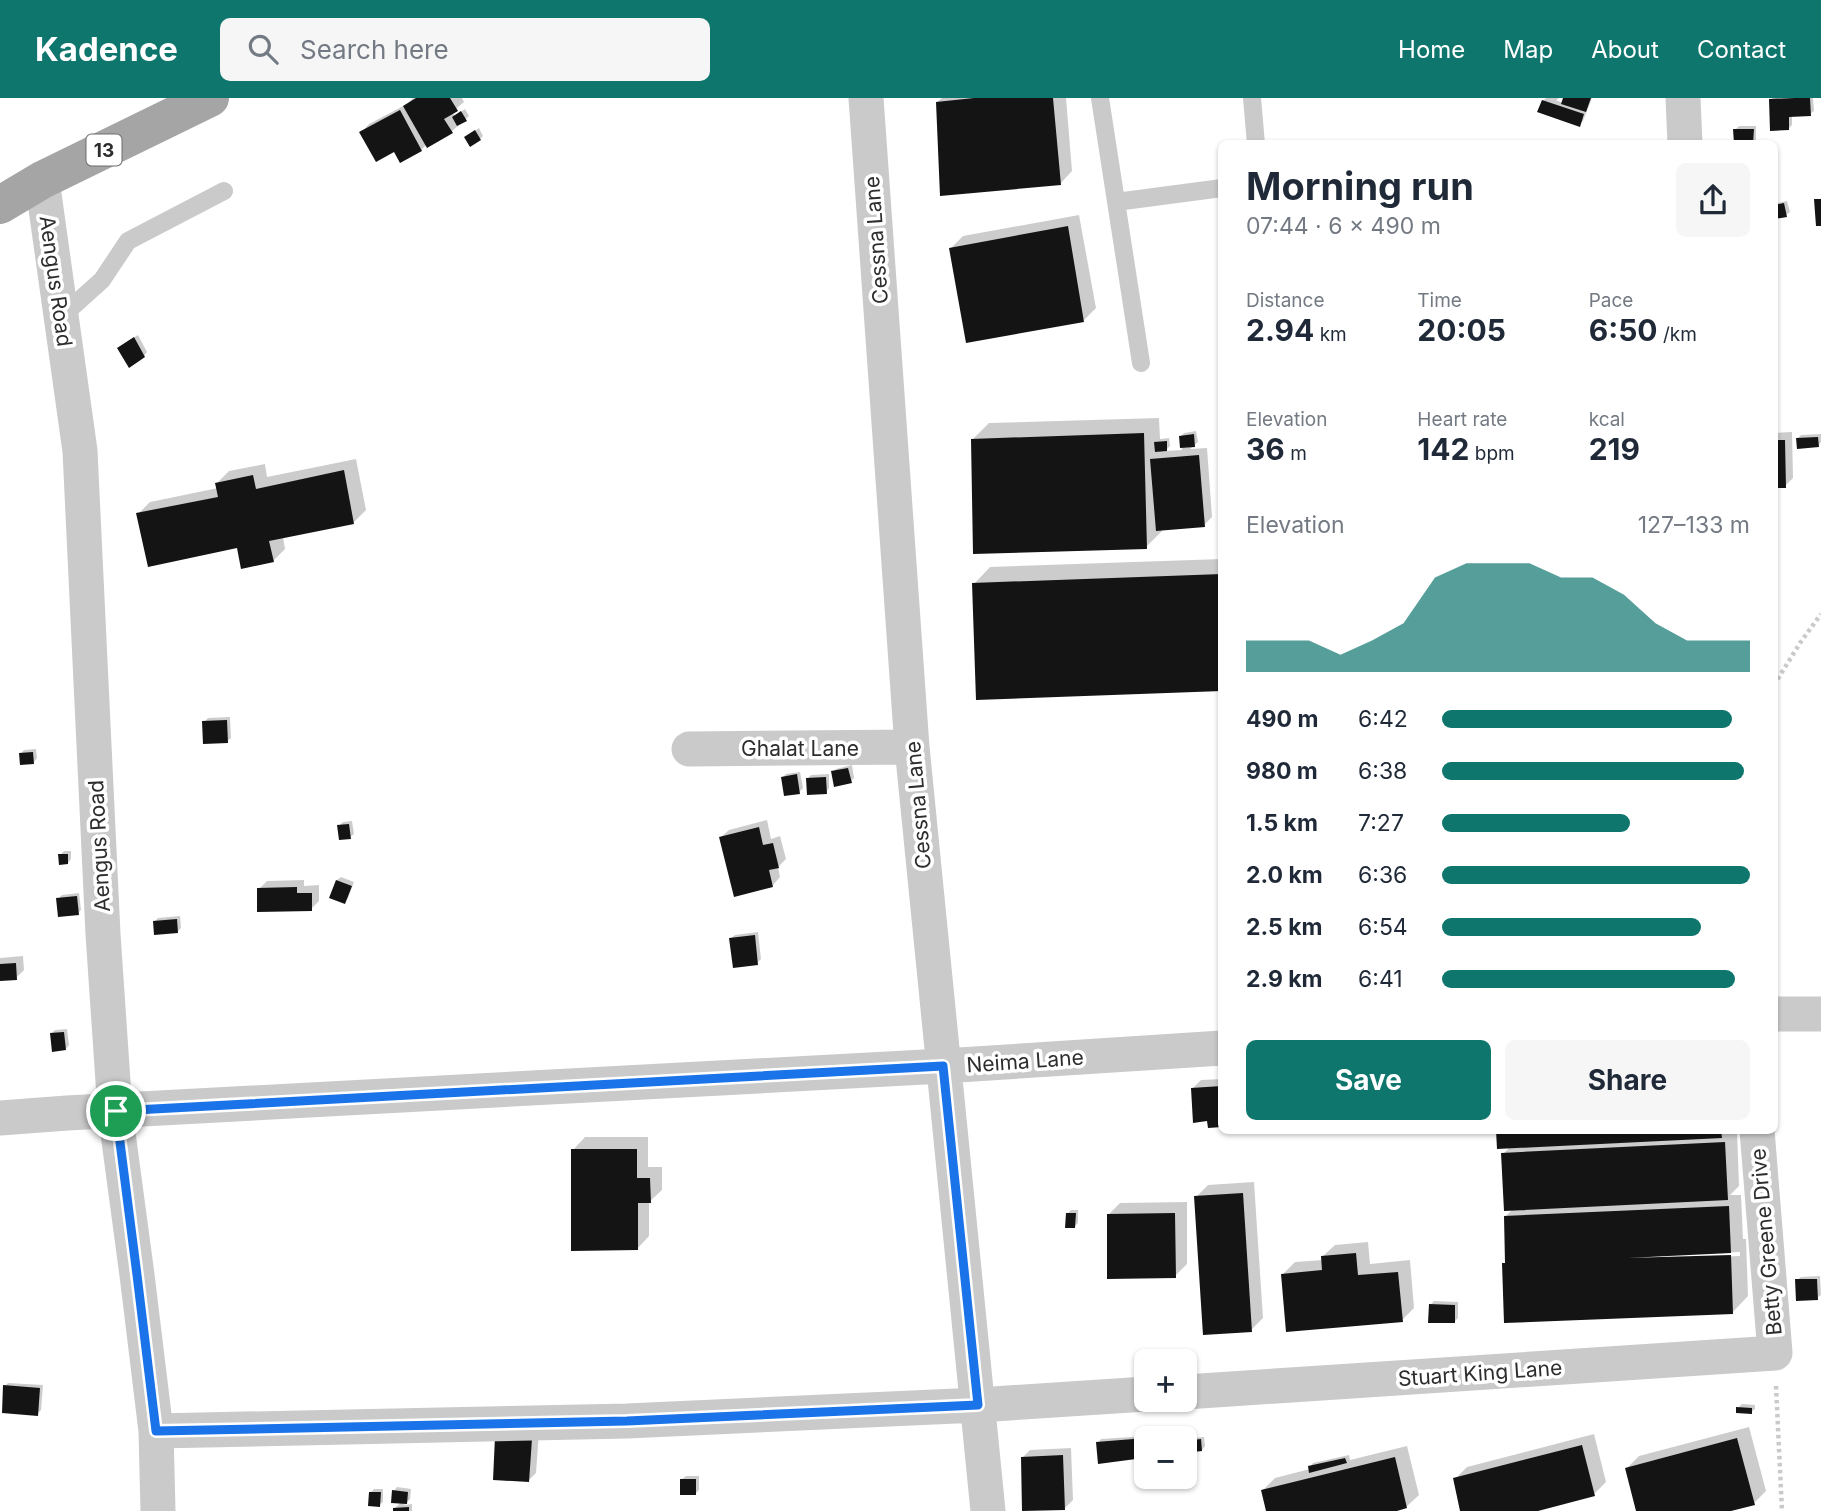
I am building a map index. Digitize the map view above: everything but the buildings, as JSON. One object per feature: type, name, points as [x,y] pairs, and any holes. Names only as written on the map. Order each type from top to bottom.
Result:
[{"type":"main road","name":"13","points":[[0,205],[42,180],[209,98]]},
{"type":"street","name":"Cessna Lane","points":[[866,98],[912,747],[988,1511]]},
{"type":"street","points":[[1683,98],[1685,140]]},
{"type":"street","name":"Aengus Road","points":[[42,180],[80,451],[103,933],[116,1111],[156,1431],[158,1511]]},
{"type":"street","name":"Ghalat Lane","points":[[689,749],[912,747]]},
{"type":"street","points":[[1778,1014],[1821,1014]]},
{"type":"street","name":"Neima Lane","points":[[0,1118],[1218,1048]]},
{"type":"street","name":"Betty Greene Drive","points":[[1757,1134],[1775,1353]]},
{"type":"street","name":"Stuart King Lane","points":[[1197,1391],[1775,1353]]},
{"type":"street","points":[[156,1431],[627,1421],[978,1405],[1134,1395]]},
{"type":"lane","points":[[1100,98],[1141,363]]},
{"type":"lane","points":[[1252,98],[1256,140]]},
{"type":"lane","points":[[1116,202],[1218,189]]},
{"type":"lane","points":[[62,316],[102,280],[128,241],[224,191]]},
{"type":"path","points":[[1778,679],[1821,614]]},
{"type":"path","points":[[1775,1353],[1782,1511]]},
{"type":"route","points":[[943,1066],[978,1405],[627,1421],[156,1431],[116,1111],[943,1066]]}]
